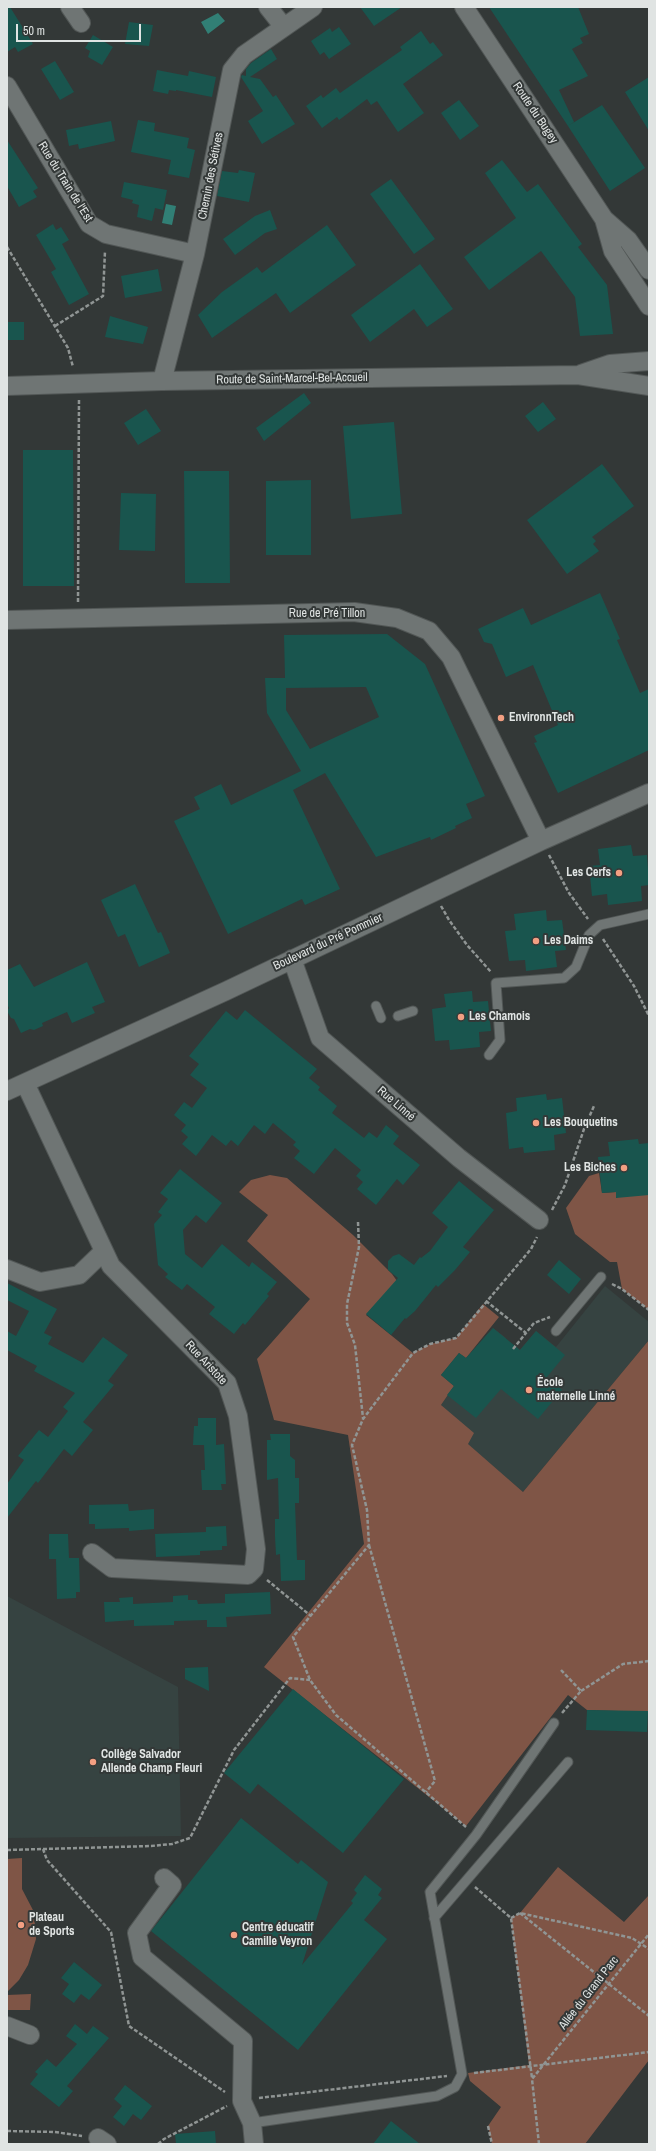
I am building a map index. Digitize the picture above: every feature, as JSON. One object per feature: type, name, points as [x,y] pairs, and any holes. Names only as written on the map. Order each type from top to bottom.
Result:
[{"type":"street","points":[[70,7],[81,23]]},
{"type":"street","points":[[268,7],[283,26]]},
{"type":"street","name":"Chemin des Sétives","points":[[162,381],[195,254],[232,70],[244,55],[283,26],[313,7]]},
{"type":"street","name":"Route du Bugey","points":[[464,7],[604,219],[628,240],[649,270]]},
{"type":"street","name":"Rue du Train de l'Est","points":[[7,86],[89,224],[106,234],[195,254]]},
{"type":"street","name":"Route du Bugey","points":[[604,219],[613,251],[649,306]]},
{"type":"street","name":"Route de Saint-Marcel-Bel-Accueil","points":[[578,375],[610,364],[649,361]]},
{"type":"street","name":"Route de Saint-Marcel-Bel-Accueil","points":[[7,386],[77,385],[162,381],[578,375],[649,386]]},
{"type":"street","name":"Rue de Pré Tillon","points":[[7,620],[354,612],[397,618],[429,631],[451,657],[541,841]]},
{"type":"street","name":"Boulevard du Pré Pommier","points":[[7,1091],[292,960],[541,841],[649,793]]},
{"type":"street","name":"Rue Linné","points":[[292,960],[320,1038],[459,1158],[543,1221]]},
{"type":"street","name":"Rue Aristote","points":[[25,1083],[103,1252],[111,1266],[227,1382],[238,1416],[256,1549],[254,1569]]},
{"type":"street","points":[[7,1269],[40,1282],[79,1275],[103,1252]]},
{"type":"street","points":[[92,1553],[112,1568],[248,1576],[254,1569]]},
{"type":"street","points":[[164,1878],[172,1885],[136,1933],[142,1957],[243,2041],[249,2070],[242,2101],[252,2123],[254,2144]]},
{"type":"street","points":[[7,2026],[30,2035]]},
{"type":"lane","points":[[489,1055],[500,1040],[496,983],[564,978],[576,967],[589,935],[600,925],[649,914]]},
{"type":"lane","points":[[376,1006],[381,1018]]},
{"type":"lane","points":[[398,1016],[413,1011]]},
{"type":"lane","points":[[556,1331],[605,1279]]},
{"type":"lane","points":[[252,2123],[437,2096],[455,2088],[462,2074],[430,1892],[476,1835],[554,1723]]},
{"type":"lane","points":[[434,1918],[568,1762]]},
{"type":"path","points":[[55,326],[103,296],[106,234]]},
{"type":"path","points":[[7,247],[68,348],[77,385],[80,408],[78,618]]},
{"type":"path","points":[[431,893],[467,946],[500,983]]},
{"type":"path","points":[[426,1792],[435,1781],[369,1546],[367,1510],[352,1445],[363,1419],[414,1353],[430,1344],[456,1338],[486,1301],[532,1249],[543,1221],[565,1185],[584,1129],[594,1106]]},
{"type":"path","points":[[358,1222],[359,1247],[346,1304],[347,1323],[355,1345],[363,1419]]},
{"type":"path","points":[[605,1279],[622,1289],[649,1310]]},
{"type":"path","points":[[486,1301],[526,1333]]},
{"type":"path","points":[[513,1349],[534,1323],[578,1307]]},
{"type":"path","points":[[369,1546],[293,1637],[310,1680],[336,1715],[476,1835]]},
{"type":"path","points":[[254,1569],[311,1616]]},
{"type":"path","points":[[554,1723],[582,1690],[622,1664],[649,1661]]},
{"type":"path","points":[[561,1670],[582,1690]]},
{"type":"path","points":[[7,1850],[151,1846],[172,1844],[190,1838],[234,1750],[290,1678],[310,1680]]},
{"type":"path","points":[[43,1849],[47,1860],[111,1932],[129,2026],[227,2094],[242,2101]]},
{"type":"path","points":[[466,1880],[511,1918],[539,2144]]},
{"type":"path","points":[[511,1918],[520,1913],[632,1938],[649,1949]]},
{"type":"path","points":[[520,1913],[649,2016]]},
{"type":"path","name":"Allée du Grand Parc","points":[[532,2079],[649,1934]]},
{"type":"path","points":[[158,2144],[164,2138],[220,2108],[242,2101],[278,2094],[649,2052]]},
{"type":"path","points":[[488,2126],[492,2144]]},
{"type":"path","points":[[7,2131],[54,2132],[102,2141]]},
{"type":"shaded area","points":[[218,13],[225,21],[208,34],[201,22]]},
{"type":"shaded area","points":[[166,204],[176,206],[172,225],[162,223]]},
{"type":"shaded area","points":[[599,1173],[602,1193],[616,1192],[616,1198],[649,1179],[649,1310],[622,1289],[617,1262],[610,1262],[575,1234],[566,1208],[589,1176]]},
{"type":"shaded area","points":[[270,1175],[287,1178],[353,1235],[392,1274],[397,1281],[366,1315],[413,1353],[430,1344],[456,1338],[483,1304],[499,1317],[466,1358],[459,1353],[441,1375],[454,1386],[441,1405],[474,1433],[468,1444],[523,1492],[649,1340],[649,1712],[587,1710],[568,1695],[466,1826],[264,1667],[364,1544],[348,1435],[274,1420],[257,1359],[310,1299],[247,1241],[268,1215],[239,1192],[251,1180]]},
{"type":"shaded area","name":"École maternelle Linné","points":[[605,1286],[649,1322],[649,1340],[523,1492],[467,1444],[441,1405],[454,1386],[441,1375],[459,1353],[466,1358],[493,1328],[506,1338],[504,1341],[518,1352],[536,1331],[556,1347]]},
{"type":"shaded area","name":"Collège Salvador Allende Champ Fleuri","points":[[7,1596],[178,1687],[181,1836],[7,1838]]},
{"type":"shaded area","name":"Plateau de Sports","points":[[22,1858],[22,1889],[34,1912],[36,1939],[28,1965],[19,1980],[7,1992],[7,1859]]},
{"type":"shaded area","points":[[558,1867],[624,1922],[649,1895],[649,2060],[585,2144],[492,2144],[488,2126],[501,2107],[470,2081],[468,2073],[529,2065],[511,1918],[520,1913]]},
{"type":"shaded area","points":[[31,1994],[30,2010],[7,2010],[7,1995]]},
{"type":"building","points":[[7,7],[10,7],[33,44],[18,52],[15,47],[7,52]]},
{"type":"building","points":[[360,7],[402,7],[374,26]]},
{"type":"building","points":[[489,7],[578,7],[589,34],[580,38],[583,43],[572,49],[588,76],[559,90],[574,122],[568,126]]},
{"type":"building","points":[[129,22],[153,25],[149,46],[125,44]]},
{"type":"building","points":[[339,27],[351,44],[329,59],[324,52],[320,55],[311,41],[330,28],[332,32]]},
{"type":"building","points":[[421,31],[430,44],[433,42],[443,55],[403,84],[424,113],[398,132],[377,101],[371,105],[367,99],[339,120],[337,117],[322,128],[306,106],[321,95],[323,98],[336,88],[340,93],[402,50],[400,47]]},
{"type":"building","points":[[93,35],[113,47],[102,65],[88,57],[90,51],[85,48]]},
{"type":"building","points":[[271,49],[277,59],[250,77],[260,79],[273,97],[276,95],[295,124],[262,144],[248,121],[263,111],[241,77],[242,75],[246,76],[246,69],[251,63]]},
{"type":"building","points":[[55,61],[74,92],[60,100],[41,69]]},
{"type":"building","points":[[157,70],[188,76],[189,71],[216,77],[212,97],[176,90],[169,90],[168,94],[153,91]]},
{"type":"building","points":[[649,77],[649,131],[625,92]]},
{"type":"building","points":[[459,100],[479,126],[460,140],[441,113]]},
{"type":"building","points":[[602,105],[645,168],[610,191],[568,126]]},
{"type":"building","points":[[138,120],[155,123],[154,131],[189,138],[187,148],[195,150],[189,178],[168,174],[171,160],[131,152]]},
{"type":"building","points":[[111,121],[115,141],[79,149],[78,144],[69,146],[66,130]]},
{"type":"building","points":[[7,140],[38,188],[33,191],[37,197],[19,207],[7,186]]},
{"type":"building","points":[[502,160],[527,192],[538,184],[582,244],[578,247],[607,285],[613,334],[580,336],[575,297],[541,251],[489,290],[464,257],[516,218],[485,173]]},
{"type":"building","points":[[239,170],[255,173],[249,202],[217,196],[222,171],[238,173]]},
{"type":"building","points":[[391,179],[435,239],[414,254],[370,194]]},
{"type":"building","points":[[124,182],[167,190],[163,210],[155,208],[152,221],[137,217],[139,205],[132,203],[133,200],[121,197]]},
{"type":"building","points":[[270,210],[277,229],[265,233],[235,255],[223,239],[255,216]]},
{"type":"building","points":[[53,224],[56,230],[61,227],[69,240],[62,244],[89,294],[69,305],[51,272],[56,269],[36,235]]},
{"type":"building","points":[[327,225],[356,265],[290,313],[276,293],[212,338],[198,315],[222,292],[257,267],[262,273]]},
{"type":"building","points":[[420,264],[453,309],[427,327],[414,309],[370,342],[351,315]]},
{"type":"building","points":[[158,269],[162,291],[125,298],[121,276]]},
{"type":"building","points":[[110,316],[148,327],[143,344],[105,337]]},
{"type":"building","points":[[7,322],[24,322],[24,340],[7,340]]},
{"type":"building","points":[[304,393],[311,403],[264,441],[256,428]]},
{"type":"building","points":[[543,402],[556,419],[538,432],[525,416]]},
{"type":"building","points":[[146,409],[161,431],[138,445],[124,423]]},
{"type":"building","points":[[394,422],[402,514],[351,519],[343,426]]},
{"type":"building","points":[[23,450],[73,450],[74,586],[23,586]]},
{"type":"building","points":[[602,464],[634,506],[592,537],[596,541],[593,544],[599,551],[567,574],[527,520]]},
{"type":"building","points":[[184,471],[229,471],[230,583],[185,583]]},
{"type":"building","points":[[311,480],[311,555],[266,555],[266,481]]},
{"type":"building","points":[[121,493],[156,494],[155,551],[119,550]]},
{"type":"building","points":[[600,593],[620,639],[617,640],[640,693],[649,689],[649,750],[558,793],[534,743],[537,742],[534,736],[558,725],[533,665],[506,677],[492,644],[484,642],[478,629],[523,608],[531,625]]},
{"type":"building","points":[[387,634],[425,664],[485,796],[466,804],[472,818],[455,826],[456,828],[431,840],[430,837],[376,857],[325,773],[293,790],[340,889],[305,905],[302,899],[228,934],[174,821],[200,809],[194,797],[221,784],[231,805],[301,771],[267,713],[265,678],[285,678],[284,635]],"holes":[[[366,687],[379,717],[310,749],[286,710],[286,688]]]},
{"type":"building","name":"Les Cerfs","points":[[631,845],[633,856],[647,855],[649,885],[641,886],[642,901],[608,905],[607,894],[592,896],[589,866],[600,865],[598,849]]},
{"type":"building","points":[[135,884],[158,933],[161,932],[170,953],[139,967],[125,934],[118,937],[101,900]]},
{"type":"building","name":"Les Daims","points":[[546,910],[547,921],[562,920],[566,950],[555,951],[557,967],[526,971],[525,960],[509,961],[505,931],[516,930],[514,914]]},
{"type":"building","points":[[87,962],[105,1002],[92,1007],[95,1013],[72,1023],[67,1012],[42,1023],[43,1026],[21,1033],[14,1019],[11,1018],[7,1011],[9,1008],[7,1004],[7,970],[20,964],[34,987]]},
{"type":"building","name":"Les Chamois","points":[[472,991],[473,1002],[488,1001],[491,1031],[479,1032],[480,1047],[450,1050],[449,1040],[435,1041],[432,1009],[446,1007],[444,994]]},
{"type":"building","points":[[245,1010],[317,1069],[309,1078],[320,1087],[318,1090],[337,1106],[332,1113],[364,1138],[369,1132],[377,1138],[386,1125],[399,1136],[393,1144],[420,1165],[403,1185],[397,1179],[376,1205],[357,1189],[363,1182],[356,1176],[361,1170],[335,1148],[314,1174],[294,1158],[300,1151],[293,1145],[296,1142],[273,1123],[265,1134],[254,1125],[238,1146],[231,1140],[226,1146],[212,1135],[196,1156],[182,1144],[188,1137],[181,1131],[186,1125],[174,1115],[184,1102],[192,1108],[207,1088],[190,1075],[199,1064],[189,1056],[226,1011],[237,1020]]},
{"type":"building","name":"Les Bouquetins","points":[[546,1094],[547,1100],[562,1098],[566,1133],[554,1135],[555,1150],[524,1153],[523,1147],[509,1149],[506,1113],[517,1111],[516,1098]]},
{"type":"building","name":"Les Biches","points":[[638,1139],[639,1144],[649,1143],[649,1195],[616,1198],[616,1192],[602,1193],[598,1157],[610,1156],[608,1142]]},
{"type":"building","points":[[180,1169],[222,1203],[206,1223],[196,1215],[183,1230],[185,1254],[202,1268],[222,1244],[249,1267],[252,1262],[277,1282],[267,1294],[269,1296],[245,1325],[243,1323],[234,1334],[209,1314],[215,1307],[187,1284],[182,1290],[165,1277],[168,1274],[158,1265],[154,1224],[162,1215],[158,1212],[168,1199],[160,1193]]},
{"type":"building","points":[[459,1181],[494,1210],[463,1247],[470,1252],[438,1287],[436,1285],[415,1311],[406,1319],[405,1318],[391,1335],[366,1314],[398,1278],[388,1270],[388,1261],[393,1256],[399,1254],[414,1265],[420,1257],[421,1258],[430,1251],[448,1227],[432,1213]]},
{"type":"building","points":[[559,1260],[581,1279],[569,1294],[547,1275]]},
{"type":"building","points":[[7,1283],[57,1309],[44,1333],[52,1337],[48,1344],[83,1363],[103,1337],[128,1355],[108,1381],[114,1385],[83,1422],[93,1430],[72,1456],[64,1449],[38,1483],[36,1481],[7,1518],[7,1484],[24,1460],[18,1456],[39,1430],[48,1437],[68,1411],[63,1407],[75,1393],[34,1371],[37,1366],[7,1350],[7,1331],[16,1336],[29,1311],[7,1300]]},
{"type":"building","points":[[493,1328],[520,1350],[536,1331],[565,1355],[547,1377],[562,1390],[538,1419],[501,1389],[476,1418],[447,1395],[454,1386],[441,1375],[459,1353],[466,1358]]},
{"type":"building","points":[[198,1418],[216,1418],[216,1445],[224,1444],[226,1484],[221,1484],[222,1490],[202,1490],[201,1470],[205,1470],[204,1445],[193,1445],[194,1426],[198,1426]]},
{"type":"building","points":[[270,1434],[290,1434],[290,1456],[295,1460],[295,1478],[299,1478],[299,1503],[295,1503],[297,1560],[305,1560],[305,1580],[281,1581],[280,1554],[276,1555],[275,1536],[275,1519],[279,1519],[278,1478],[267,1480],[267,1440],[271,1440]]},
{"type":"building","points":[[128,1504],[129,1511],[154,1509],[154,1529],[129,1531],[129,1528],[95,1529],[95,1524],[89,1524],[89,1505]]},
{"type":"building","points":[[226,1526],[227,1546],[222,1546],[222,1550],[200,1551],[200,1555],[156,1557],[155,1534],[206,1532],[206,1527]]},
{"type":"building","points":[[49,1534],[68,1534],[69,1558],[79,1558],[80,1592],[76,1592],[76,1598],[57,1599],[56,1559],[49,1559]]},
{"type":"building","points":[[270,1592],[271,1614],[226,1617],[227,1627],[207,1627],[207,1620],[174,1621],[174,1625],[134,1626],[134,1620],[105,1622],[104,1602],[120,1602],[119,1598],[133,1597],[133,1604],[173,1602],[173,1596],[188,1595],[188,1600],[197,1600],[198,1604],[225,1603],[225,1594]]},
{"type":"building","points":[[208,1667],[209,1691],[185,1679],[185,1668]]},
{"type":"building","points":[[293,1689],[404,1779],[343,1853],[258,1784],[250,1794],[224,1773]]},
{"type":"building","points":[[587,1710],[648,1711],[647,1732],[586,1730]]},
{"type":"building","name":"Centre éducatif Camille Veyron","points":[[241,1818],[298,1864],[301,1860],[328,1882],[302,1965],[353,1903],[351,1901],[357,1893],[354,1890],[365,1875],[382,1889],[378,1895],[382,1898],[364,1920],[387,1939],[298,2050],[151,1931]]},
{"type":"building","points":[[74,1962],[102,1985],[89,2000],[81,1994],[74,2003],[62,1994],[69,1984],[61,1978]]},
{"type":"building","points":[[75,2024],[87,2034],[93,2026],[109,2038],[67,2086],[73,2091],[59,2107],[30,2084],[38,2074],[35,2072],[47,2059],[56,2067],[77,2044],[66,2036]]},
{"type":"building","points":[[125,2085],[152,2106],[141,2120],[133,2114],[124,2126],[113,2117],[122,2106],[114,2099]]},
{"type":"building","points":[[391,2121],[420,2144],[373,2144]]},
{"type":"building","points":[[215,2131],[216,2144],[176,2144],[175,2134]]},
{"type":"place","name":"EnvironnTech","points":[[501,718]]},
{"type":"place","name":"Les Cerfs","points":[[619,873]]},
{"type":"place","name":"Les Daims","points":[[536,941]]},
{"type":"place","name":"Les Chamois","points":[[461,1017]]},
{"type":"place","name":"Les Bouquetins","points":[[536,1123]]},
{"type":"place","name":"Les Biches","points":[[624,1168]]},
{"type":"place","name":"École maternelle Linné","points":[[529,1390]]},
{"type":"place","name":"Collège Salvador Allende Champ Fleuri","points":[[93,1762]]},
{"type":"place","name":"Plateau de Sports","points":[[21,1925]]},
{"type":"place","name":"Centre éducatif Camille Veyron","points":[[234,1935]]}]
